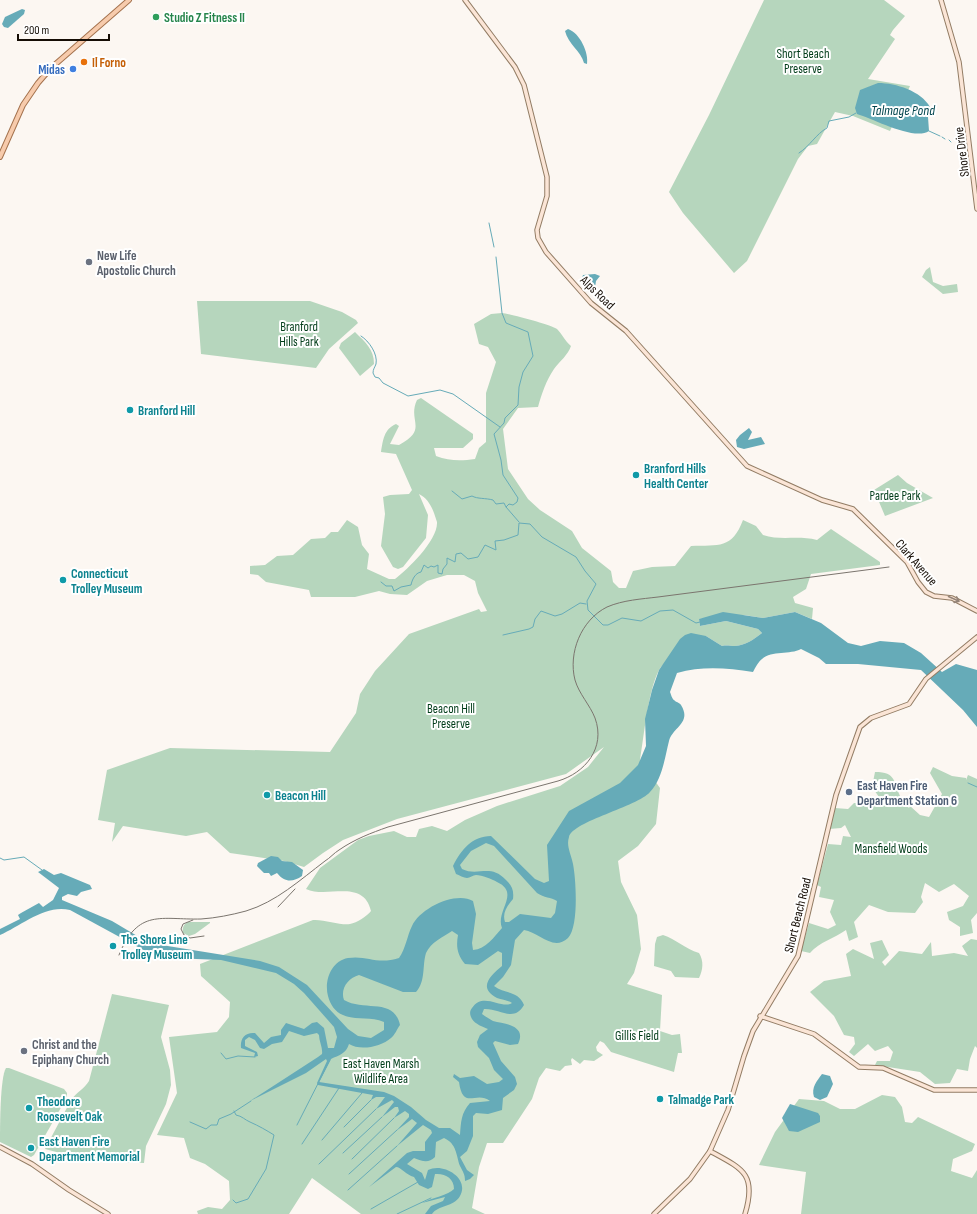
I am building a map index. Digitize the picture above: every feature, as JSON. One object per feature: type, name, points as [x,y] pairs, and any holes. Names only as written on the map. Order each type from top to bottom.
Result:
[{"type":"main road","points":[[0,157],[23,106],[38,83],[51,68],[129,0]]},
{"type":"main road","name":"Alps Road","points":[[465,0],[516,67],[524,85],[547,177],[547,196],[537,230],[538,238],[546,252],[591,303],[626,331],[747,466],[822,500],[853,509]]},
{"type":"main road","name":"Shore Drive","points":[[942,0],[959,62],[977,209]]},
{"type":"main road","name":"Clark Avenue","points":[[853,509],[907,562],[926,592],[934,596],[952,598],[977,611]]},
{"type":"main road","name":"Short Beach Road","points":[[654,1214],[690,1179],[710,1151],[723,1124],[746,1048],[760,1016],[787,977],[798,956],[835,799],[862,724],[871,718],[910,704],[926,679],[977,637]]},
{"type":"main road","points":[[760,1016],[814,1034],[859,1067],[883,1068],[934,1090],[977,1090]]},
{"type":"main road","points":[[0,1147],[32,1164],[69,1190],[108,1214]]},
{"type":"main road","points":[[710,1151],[737,1166],[747,1178],[750,1193],[745,1214]]},
{"type":"green space","name":"Short Beach Preserve","points":[[764,0],[884,0],[905,16],[890,35],[895,39],[868,79],[910,86],[890,131],[853,116],[835,112],[817,144],[808,146],[798,159],[747,261],[734,273],[683,213],[669,192],[709,115]]},
{"type":"green space","points":[[930,267],[933,282],[943,286],[957,284],[958,292],[943,294],[922,277],[926,270]]},
{"type":"green space","name":"Branford Hills Park","points":[[197,301],[310,301],[342,312],[356,320],[358,323],[329,349],[316,368],[201,354]]},
{"type":"green space","points":[[502,313],[514,315],[553,327],[557,329],[571,346],[549,378],[538,407],[518,408],[503,429],[508,469],[528,499],[540,510],[572,531],[582,548],[611,571],[613,582],[619,588],[626,588],[633,571],[652,567],[675,566],[691,546],[717,545],[729,541],[739,529],[743,520],[756,526],[763,535],[776,538],[803,538],[817,540],[831,529],[880,562],[880,565],[811,574],[806,589],[793,597],[795,603],[813,608],[812,619],[795,612],[763,618],[744,615],[699,619],[700,626],[726,621],[758,629],[762,633],[743,645],[735,646],[722,646],[706,636],[663,665],[655,679],[649,701],[640,760],[660,788],[656,824],[638,846],[618,861],[621,882],[637,915],[641,949],[634,973],[627,984],[662,995],[660,1031],[672,1035],[680,1034],[682,1053],[678,1053],[674,1072],[611,1052],[604,1043],[600,1041],[596,1047],[597,1051],[603,1055],[594,1061],[584,1060],[580,1064],[572,1058],[572,1065],[565,1066],[560,1071],[546,1068],[539,1078],[532,1099],[503,1143],[487,1143],[479,1167],[472,1208],[485,1214],[361,1214],[312,1178],[289,1214],[198,1214],[197,1211],[208,1207],[222,1209],[230,1200],[229,1181],[205,1164],[190,1158],[184,1138],[157,1135],[177,1093],[169,1037],[217,1032],[229,1017],[230,1002],[201,976],[200,964],[313,920],[347,924],[359,921],[371,911],[367,901],[360,895],[343,891],[324,892],[306,889],[320,868],[358,840],[369,836],[394,831],[407,837],[416,837],[419,829],[432,826],[447,831],[465,820],[497,806],[560,786],[588,767],[604,747],[566,774],[397,819],[343,840],[304,867],[284,861],[230,853],[207,832],[186,836],[123,826],[112,842],[115,823],[98,820],[107,770],[170,748],[330,752],[356,713],[360,694],[375,671],[409,634],[479,609],[481,612],[487,611],[478,593],[475,581],[464,575],[447,575],[427,581],[407,595],[390,594],[379,591],[355,597],[311,597],[309,590],[266,582],[258,575],[250,574],[250,566],[265,565],[277,556],[293,555],[311,539],[325,538],[331,532],[338,532],[347,520],[358,527],[362,545],[369,554],[367,569],[389,579],[395,579],[421,554],[433,537],[437,522],[430,505],[419,494],[428,515],[426,538],[403,567],[398,569],[393,567],[381,546],[385,514],[383,497],[409,494],[412,490],[396,454],[381,452],[382,443],[389,429],[396,424],[399,426],[390,444],[399,445],[413,434],[416,424],[414,414],[415,407],[417,400],[421,398],[473,434],[473,439],[463,448],[434,448],[436,456],[455,460],[475,459],[479,448],[486,442],[486,393],[496,362],[488,347],[479,344],[474,324],[491,314]]},
{"type":"green space","points":[[355,332],[371,350],[374,359],[374,364],[360,376],[339,348],[341,343]]},
{"type":"green space","name":"Pardee Park","points":[[898,475],[907,483],[933,498],[885,516],[874,490]]},
{"type":"green space","name":"Mansfield Woods","points":[[933,767],[952,776],[966,778],[966,780],[968,775],[977,779],[977,913],[971,920],[973,933],[960,936],[960,927],[949,920],[947,912],[963,906],[969,896],[954,884],[939,892],[925,883],[921,897],[923,902],[915,913],[888,912],[869,905],[854,922],[858,937],[849,941],[846,930],[822,943],[810,953],[801,951],[809,923],[828,929],[836,925],[830,912],[834,900],[819,897],[821,887],[817,885],[828,844],[841,845],[843,836],[851,837],[845,825],[841,828],[829,829],[835,808],[848,809],[854,803],[866,804],[879,797],[872,787],[875,772],[882,772],[891,776],[902,801],[909,808],[910,806],[920,815],[929,817],[942,794],[930,773]]},
{"type":"green space","points":[[188,922],[210,923],[195,934],[189,936],[183,933],[184,926]]},
{"type":"green space","points":[[663,935],[699,953],[702,959],[702,966],[699,978],[675,977],[671,971],[654,966],[655,944],[657,937]]},
{"type":"green space","points":[[971,939],[977,940],[977,1048],[975,1046],[970,1059],[968,1071],[957,1069],[950,1083],[935,1084],[920,1072],[875,1065],[877,1061],[890,1061],[893,1052],[888,1046],[875,1051],[868,1044],[854,1056],[849,1052],[855,1044],[854,1037],[844,1035],[834,1016],[810,992],[824,981],[851,976],[846,954],[853,949],[874,959],[870,943],[882,940],[889,955],[882,962],[885,966],[899,951],[922,954],[931,942],[932,956],[954,953],[968,956],[962,946]]},
{"type":"green space","points":[[112,994],[169,1005],[161,1037],[170,1070],[171,1085],[166,1104],[146,1146],[144,1163],[94,1159],[45,1149],[71,1100],[89,1081]]},
{"type":"green space","points":[[6,1068],[64,1089],[67,1093],[67,1097],[34,1155],[31,1157],[0,1142],[1,1092]]},
{"type":"green space","points":[[882,1095],[895,1097],[902,1107],[905,1122],[912,1123],[918,1117],[975,1144],[972,1151],[953,1159],[951,1171],[972,1178],[977,1170],[977,1214],[801,1214],[806,1172],[759,1165],[775,1132],[799,1099],[824,1101],[840,1109],[855,1109]]},
{"type":"water","points":[[22,9],[25,10],[24,14],[8,28],[4,27],[2,24],[5,17]]},
{"type":"water","points":[[568,29],[580,39],[583,44],[587,54],[587,64],[584,63],[569,40],[565,31]]},
{"type":"water","name":"Talmage Pond","points":[[878,83],[900,86],[921,96],[930,107],[928,117],[929,131],[914,133],[904,131],[857,114],[855,108],[860,90]]},
{"type":"water","points":[[595,274],[600,276],[596,281],[594,294],[586,290],[581,281],[583,275]]},
{"type":"water","points":[[749,428],[752,432],[748,440],[761,437],[765,444],[744,449],[737,447],[736,440]]},
{"type":"water","points":[[723,612],[763,618],[795,612],[821,623],[848,643],[861,646],[880,641],[904,643],[921,653],[942,672],[956,664],[977,670],[977,727],[963,710],[921,670],[858,664],[826,664],[819,658],[801,649],[766,656],[759,662],[753,672],[715,668],[696,669],[677,673],[670,692],[672,698],[681,705],[684,711],[683,721],[671,736],[660,775],[654,787],[643,798],[582,825],[573,831],[569,837],[568,847],[573,864],[576,902],[574,924],[568,938],[562,942],[551,942],[530,931],[524,930],[515,940],[511,965],[503,977],[494,986],[519,997],[524,1005],[516,1013],[511,1014],[484,1009],[482,1014],[493,1021],[513,1026],[520,1033],[520,1038],[518,1044],[510,1045],[495,1041],[493,1043],[501,1061],[515,1077],[517,1084],[514,1090],[503,1098],[502,1110],[488,1114],[476,1113],[473,1116],[473,1136],[467,1151],[460,1157],[467,1170],[474,1175],[465,1181],[454,1147],[444,1138],[436,1142],[435,1157],[430,1161],[414,1158],[407,1164],[422,1173],[425,1180],[428,1170],[441,1168],[453,1173],[461,1183],[462,1189],[457,1200],[438,1209],[432,1214],[425,1214],[431,1206],[443,1201],[445,1197],[422,1203],[448,1193],[454,1189],[451,1179],[445,1175],[435,1174],[432,1187],[428,1189],[419,1185],[414,1177],[396,1167],[369,1187],[407,1153],[413,1151],[425,1151],[425,1142],[432,1133],[431,1130],[423,1125],[397,1146],[417,1123],[412,1119],[396,1131],[409,1117],[409,1114],[405,1111],[394,1118],[399,1111],[398,1107],[395,1107],[382,1117],[394,1102],[392,1100],[376,1109],[385,1097],[376,1097],[371,1100],[373,1095],[318,1085],[317,1083],[327,1061],[326,1059],[306,1073],[250,1101],[318,1057],[322,1054],[322,1052],[319,1035],[317,1033],[304,1036],[289,1031],[282,1042],[272,1044],[264,1049],[260,1048],[255,1040],[249,1037],[245,1040],[245,1046],[257,1052],[258,1056],[254,1057],[255,1053],[241,1048],[241,1041],[244,1036],[255,1033],[264,1043],[271,1037],[281,1035],[281,1030],[286,1023],[304,1029],[312,1023],[317,1022],[324,1028],[328,1048],[334,1048],[337,1037],[334,1027],[294,984],[276,973],[221,960],[172,958],[149,953],[70,910],[51,910],[42,913],[0,935],[0,929],[20,919],[18,915],[21,913],[39,903],[43,907],[53,900],[59,888],[38,872],[44,869],[54,875],[61,873],[90,885],[92,889],[81,892],[77,896],[68,894],[62,897],[62,900],[112,921],[149,943],[260,961],[279,967],[307,985],[348,1029],[358,1036],[371,1038],[384,1030],[384,1022],[374,1019],[348,1017],[335,1010],[328,996],[327,990],[328,978],[333,967],[342,960],[355,957],[384,961],[399,958],[416,919],[439,903],[457,898],[466,898],[473,901],[476,914],[472,943],[473,950],[486,945],[502,928],[501,922],[506,903],[507,891],[504,886],[487,877],[474,875],[466,878],[456,874],[453,866],[460,855],[473,841],[478,838],[491,836],[535,879],[544,883],[549,881],[547,845],[569,811],[620,783],[638,765],[646,746],[645,719],[652,690],[659,670],[680,639],[691,633],[706,636],[722,646],[735,646],[743,645],[762,633],[758,629],[726,621],[700,626],[699,619]],"holes":[[[486,843],[494,846],[537,893],[557,901],[555,913],[551,918],[520,914],[509,922],[505,922],[504,916],[506,910],[513,899],[513,891],[510,884],[495,872],[473,872],[462,869],[460,865],[471,851]],[[452,931],[458,935],[458,950],[460,957],[465,964],[478,965],[498,951],[502,953],[502,966],[490,977],[487,986],[491,994],[497,998],[512,1003],[508,1005],[481,1001],[476,1003],[470,1011],[473,1021],[488,1029],[480,1035],[477,1042],[478,1047],[489,1058],[494,1070],[503,1079],[499,1082],[487,1084],[474,1076],[460,1078],[454,1074],[453,1077],[459,1082],[464,1096],[467,1098],[480,1097],[490,1101],[470,1103],[463,1114],[460,1135],[450,1128],[439,1128],[426,1120],[411,1107],[394,1096],[384,1092],[319,1082],[331,1059],[344,1052],[349,1044],[364,1048],[382,1044],[395,1034],[400,1025],[397,1016],[392,1011],[378,1006],[361,1005],[344,1000],[343,992],[348,981],[359,975],[403,992],[416,992],[421,983],[428,949]]]},
{"type":"water","points":[[271,856],[278,857],[282,861],[292,862],[303,870],[302,876],[292,880],[286,880],[277,873],[271,876],[269,873],[264,873],[257,866],[258,863]]},
{"type":"water","points":[[822,1074],[830,1076],[833,1084],[827,1097],[820,1100],[814,1097],[813,1090]]},
{"type":"water","points":[[790,1104],[818,1113],[820,1116],[820,1122],[798,1132],[789,1131],[782,1118]]},
{"type":"waterway","points":[[799,153],[827,128],[829,121],[849,117],[856,113]]},
{"type":"waterway","points":[[929,131],[940,136]]},
{"type":"waterway","points":[[489,223],[494,247]]},
{"type":"waterway","points":[[496,257],[502,313],[506,323],[528,332],[533,356],[523,372],[519,387],[518,405],[505,418],[504,423],[494,434],[501,460],[503,475],[518,498],[517,502],[513,505],[509,504],[506,507],[519,522]]},
{"type":"waterway","points":[[361,336],[370,344],[376,356],[376,364],[373,373],[375,377],[379,378],[383,383],[408,396],[440,390],[453,394],[500,427]]},
{"type":"waterway","points":[[452,491],[462,499],[472,496],[476,498],[493,500],[496,504],[504,503],[506,507]]},
{"type":"waterway","points":[[381,582],[386,586],[392,586],[394,591],[401,587],[411,585],[414,577],[421,572],[424,565],[428,568],[438,565],[438,573],[442,574],[443,569],[447,564],[447,558],[455,562],[456,554],[461,553],[468,559],[478,557],[485,545],[496,550],[495,541],[504,540],[518,535],[519,523],[530,524],[542,537],[576,557],[596,584],[587,601],[588,610],[603,625],[608,625],[622,618],[641,621],[660,611],[673,610],[696,623],[700,622]]},
{"type":"waterway","points":[[503,635],[533,627],[535,619],[541,611],[555,616],[562,614],[580,603],[586,604]]},
{"type":"waterway","points":[[968,783],[977,787]]},
{"type":"waterway","points":[[0,858],[4,860],[24,857],[42,870]]},
{"type":"waterway","points":[[221,1053],[226,1059],[238,1056],[255,1057]]},
{"type":"waterway","points":[[297,1125],[330,1060]]},
{"type":"waterway","points":[[302,1144],[339,1088]]},
{"type":"waterway","points":[[322,1140],[362,1093]]},
{"type":"waterway","points":[[344,1127],[371,1100]]},
{"type":"waterway","points":[[190,1122],[206,1129],[211,1125],[217,1125],[219,1119],[231,1114],[251,1101]]},
{"type":"waterway","points":[[319,1164],[376,1109]]},
{"type":"waterway","points":[[233,1200],[236,1203],[248,1199],[266,1169],[274,1135],[236,1115],[234,1111]]},
{"type":"waterway","points":[[343,1153],[382,1117]]},
{"type":"waterway","points":[[352,1159],[394,1118]]},
{"type":"waterway","points":[[349,1174],[397,1130]]},
{"type":"waterway","points":[[348,1190],[397,1146]]},
{"type":"waterway","points":[[371,1209],[418,1182]]},
{"type":"waterway","points":[[397,1214],[431,1198]]},
{"type":"tram line","points":[[119,955],[126,940],[134,930],[143,923],[162,918],[212,918],[246,911],[278,896],[337,851],[369,834],[388,827],[558,781],[577,772],[591,758],[598,739],[598,729],[593,713],[579,690],[575,680],[573,659],[575,648],[584,629],[590,620],[607,607],[632,600],[889,567]]},
{"type":"tram line","points":[[278,907],[295,889]]},
{"type":"tram line","points":[[193,920],[183,924],[181,929],[184,935],[190,938],[204,936]]},
{"type":"place","name":"Studio Z Fitness II","points":[[156,17]]},
{"type":"place","name":"Il Forno","points":[[84,62]]},
{"type":"place","name":"Midas","points":[[73,69]]},
{"type":"place","name":"New Life Apostolic Church","points":[[89,262]]},
{"type":"place","name":"Branford Hill","points":[[130,410]]},
{"type":"place","name":"Branford Hills Health Center","points":[[636,475]]},
{"type":"place","name":"Connecticut Trolley Museum","points":[[63,580]]},
{"type":"place","name":"East Haven Fire Department Station 6","points":[[849,792]]},
{"type":"place","name":"Beacon Hill","points":[[267,795]]},
{"type":"place","name":"The Shore Line Trolley Museum","points":[[113,946]]},
{"type":"place","name":"Christ and the Epiphany Church","points":[[24,1051]]},
{"type":"place","name":"Talmadge Park","points":[[660,1099]]},
{"type":"place","name":"Theodore Roosevelt Oak","points":[[29,1108]]},
{"type":"place","name":"East Haven Fire Department Memorial","points":[[31,1148]]},
{"type":"park label","name":"Beacon Hill Preserve","points":[[451,716]]},
{"type":"park label","name":"Gillis Field","points":[[637,1035]]},
{"type":"park label","name":"East Haven Marsh Wildlife Area","points":[[381,1070]]}]
